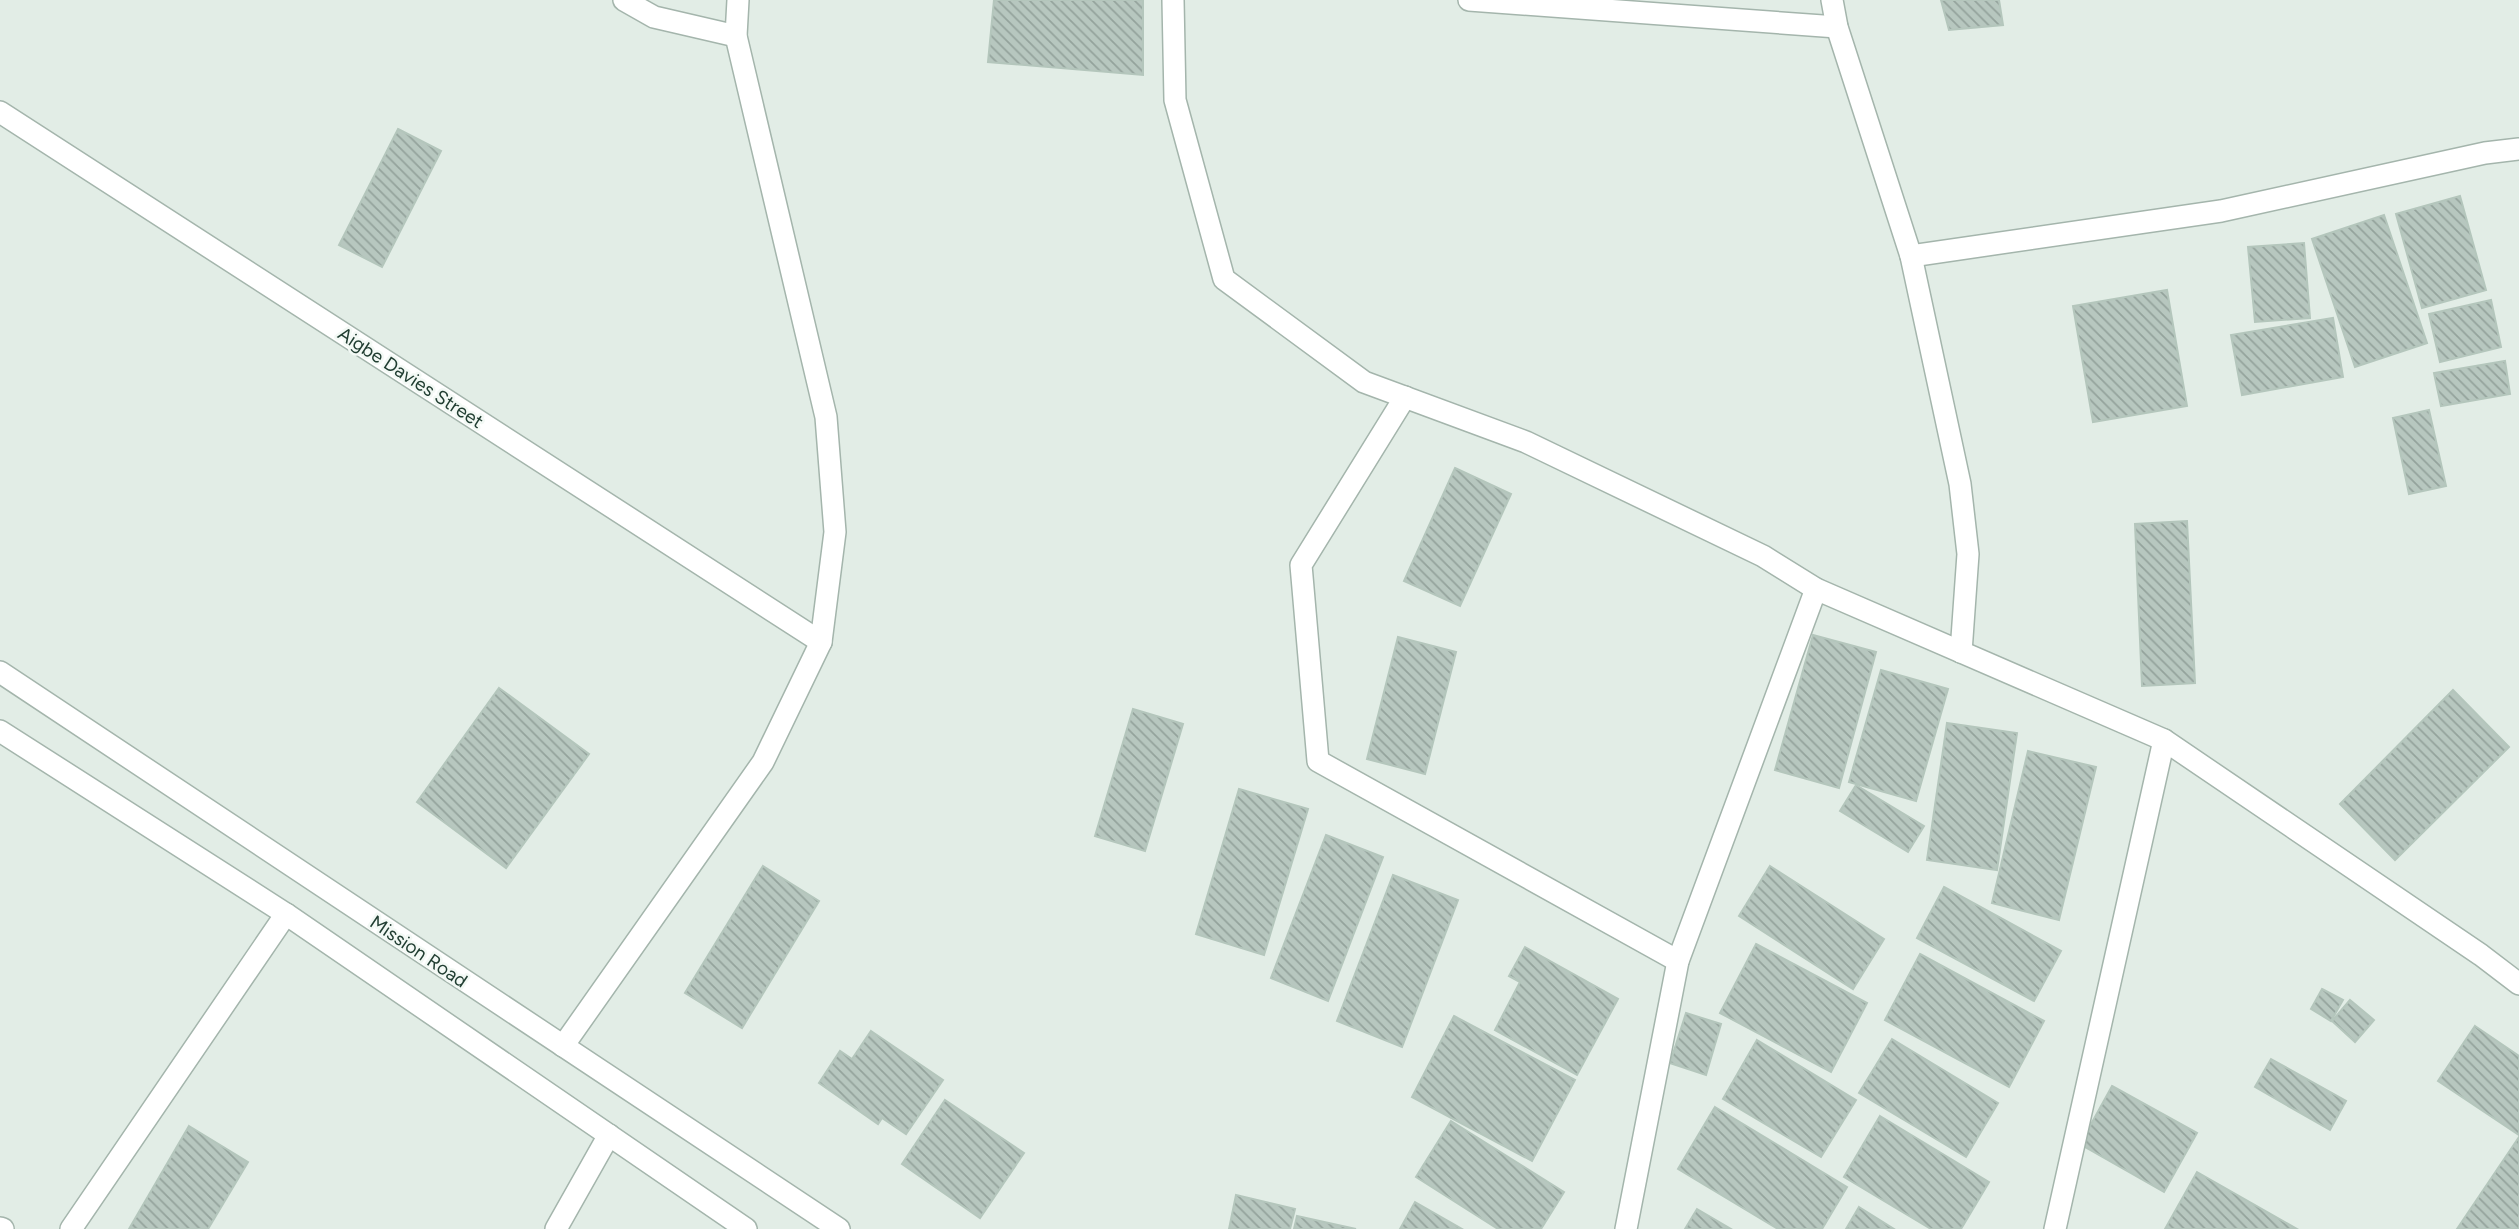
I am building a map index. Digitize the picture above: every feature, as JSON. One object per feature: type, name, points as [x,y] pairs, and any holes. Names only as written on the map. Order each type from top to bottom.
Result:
[{"type":"street","points":[[624,0],[654,17],[736,36]]},
{"type":"street","points":[[563,1046],[763,762],[821,642],[835,532],[826,417],[736,36],[738,0]]},
{"type":"street","points":[[1173,0],[1175,100],[1224,279],[1364,382],[1526,442],[1763,556],[1816,589],[2164,740],[2481,955],[2519,984]]},
{"type":"street","points":[[1469,0],[1837,27]]},
{"type":"street","points":[[1832,0],[1837,27],[1911,256],[1960,484],[1968,554],[1961,652]]},
{"type":"street","name":"Aigbe Davies Street","points":[[0,112],[821,642]]},
{"type":"street","points":[[1911,256],[2221,211],[2485,153],[2519,149]]},
{"type":"street","points":[[1405,397],[1301,565],[1318,761],[1678,961]]},
{"type":"street","points":[[1626,1229],[1678,961],[1816,589]]},
{"type":"street","name":"Mission Road","points":[[0,672],[839,1229]]},
{"type":"street","points":[[0,731],[286,915],[746,1229]]},
{"type":"street","points":[[2055,1229],[2164,740]]},
{"type":"street","points":[[71,1229],[286,915]]},
{"type":"street","points":[[556,1229],[609,1135]]},
{"type":"building","points":[[994,0],[1143,0],[1143,75],[988,62]]},
{"type":"building","points":[[1941,0],[1999,0],[2003,25],[1949,30]]},
{"type":"building","points":[[398,129],[441,151],[382,267],[339,245]]},
{"type":"building","points":[[2460,196],[2486,290],[2422,308],[2396,214]]},
{"type":"building","points":[[2384,215],[2427,343],[2355,367],[2312,239]]},
{"type":"building","points":[[2304,243],[2310,318],[2255,322],[2248,247]]},
{"type":"building","points":[[2167,290],[2187,406],[2093,422],[2073,306]]},
{"type":"building","points":[[2491,300],[2501,347],[2440,362],[2429,314]]},
{"type":"building","points":[[2333,318],[2343,377],[2242,395],[2231,335]]},
{"type":"building","points":[[2505,361],[2510,394],[2441,406],[2434,373]]},
{"type":"building","points":[[2429,410],[2446,486],[2409,494],[2393,418]]},
{"type":"building","points":[[1455,468],[1511,494],[1460,606],[1404,581]]},
{"type":"building","points":[[2187,521],[2195,683],[2142,686],[2135,524]]},
{"type":"building","points":[[1813,635],[1876,652],[1839,788],[1775,770]]},
{"type":"building","points":[[1398,637],[1456,652],[1425,774],[1367,759]]},
{"type":"building","points":[[1881,670],[1948,689],[1916,801],[1849,782]]},
{"type":"building","points":[[499,688],[589,754],[506,868],[417,802]]},
{"type":"building","points":[[2453,690],[2509,747],[2395,860],[2340,804]]},
{"type":"building","points":[[1133,709],[1183,724],[1145,851],[1095,836]]},
{"type":"building","points":[[1947,723],[2017,733],[1997,870],[1927,860]]},
{"type":"building","points":[[2028,751],[2096,767],[2059,920],[1992,903]]},
{"type":"building","points":[[1856,785],[1924,826],[1908,852],[1840,811]]},
{"type":"building","points":[[1239,789],[1308,809],[1264,955],[1196,934]]},
{"type":"building","points":[[1326,835],[1383,857],[1328,1001],[1271,978]]},
{"type":"building","points":[[763,866],[819,901],[742,1028],[685,993]]},
{"type":"building","points":[[1770,866],[1884,939],[1853,989],[1739,916]]},
{"type":"building","points":[[1393,875],[1458,900],[1402,1047],[1337,1021]]},
{"type":"building","points":[[1944,887],[2061,951],[2034,1001],[1917,938]]},
{"type":"building","points":[[1756,944],[1867,1003],[1831,1072],[1720,1013]]},
{"type":"building","points":[[1525,947],[1618,999],[1577,1075],[1495,1030],[1520,982],[1509,976]]},
{"type":"building","points":[[1920,954],[2044,1021],[2009,1087],[1885,1020]]},
{"type":"building","points":[[2322,989],[2343,1000],[2331,1021],[2311,1009]]},
{"type":"building","points":[[2350,1000],[2374,1020],[2355,1042],[2332,1021]]},
{"type":"building","points":[[1686,1013],[1721,1024],[1706,1075],[1670,1063]]},
{"type":"building","points":[[1454,1016],[1575,1080],[1532,1161],[1412,1097]]},
{"type":"building","points":[[2475,1026],[2519,1056],[2519,1135],[2438,1081]]},
{"type":"building","points":[[871,1031],[943,1080],[906,1134],[882,1118],[878,1124],[819,1083],[840,1051],[852,1059]]},
{"type":"building","points":[[1892,1039],[1998,1103],[1966,1157],[1859,1093]]},
{"type":"building","points":[[1757,1040],[1856,1100],[1821,1157],[1723,1099]]},
{"type":"building","points":[[2271,1059],[2346,1101],[2330,1130],[2255,1087]]},
{"type":"building","points":[[2112,1086],[2197,1133],[2164,1192],[2080,1144]]},
{"type":"building","points":[[945,1100],[1024,1153],[980,1218],[902,1164]]},
{"type":"building","points":[[1715,1107],[1847,1187],[1822,1229],[1778,1229],[1678,1169]]},
{"type":"building","points":[[1880,1116],[1989,1182],[1961,1229],[1931,1229],[1844,1177]]},
{"type":"building","points":[[1451,1121],[1564,1192],[1541,1229],[1498,1229],[1416,1177]]},
{"type":"building","points":[[189,1126],[248,1162],[208,1229],[129,1229]]},
{"type":"building","points":[[2519,1137],[2519,1229],[2457,1229]]},
{"type":"building","points":[[2197,1172],[2297,1229],[2165,1229]]},
{"type":"building","points":[[1236,1195],[1295,1209],[1290,1229],[1229,1229]]},
{"type":"building","points":[[1415,1202],[1462,1229],[1400,1229]]},
{"type":"building","points":[[1859,1207],[1894,1229],[1846,1229]]},
{"type":"building","points":[[1697,1209],[1731,1229],[1685,1229]]},
{"type":"building","points":[[1297,1216],[1356,1229],[1294,1229]]}]
